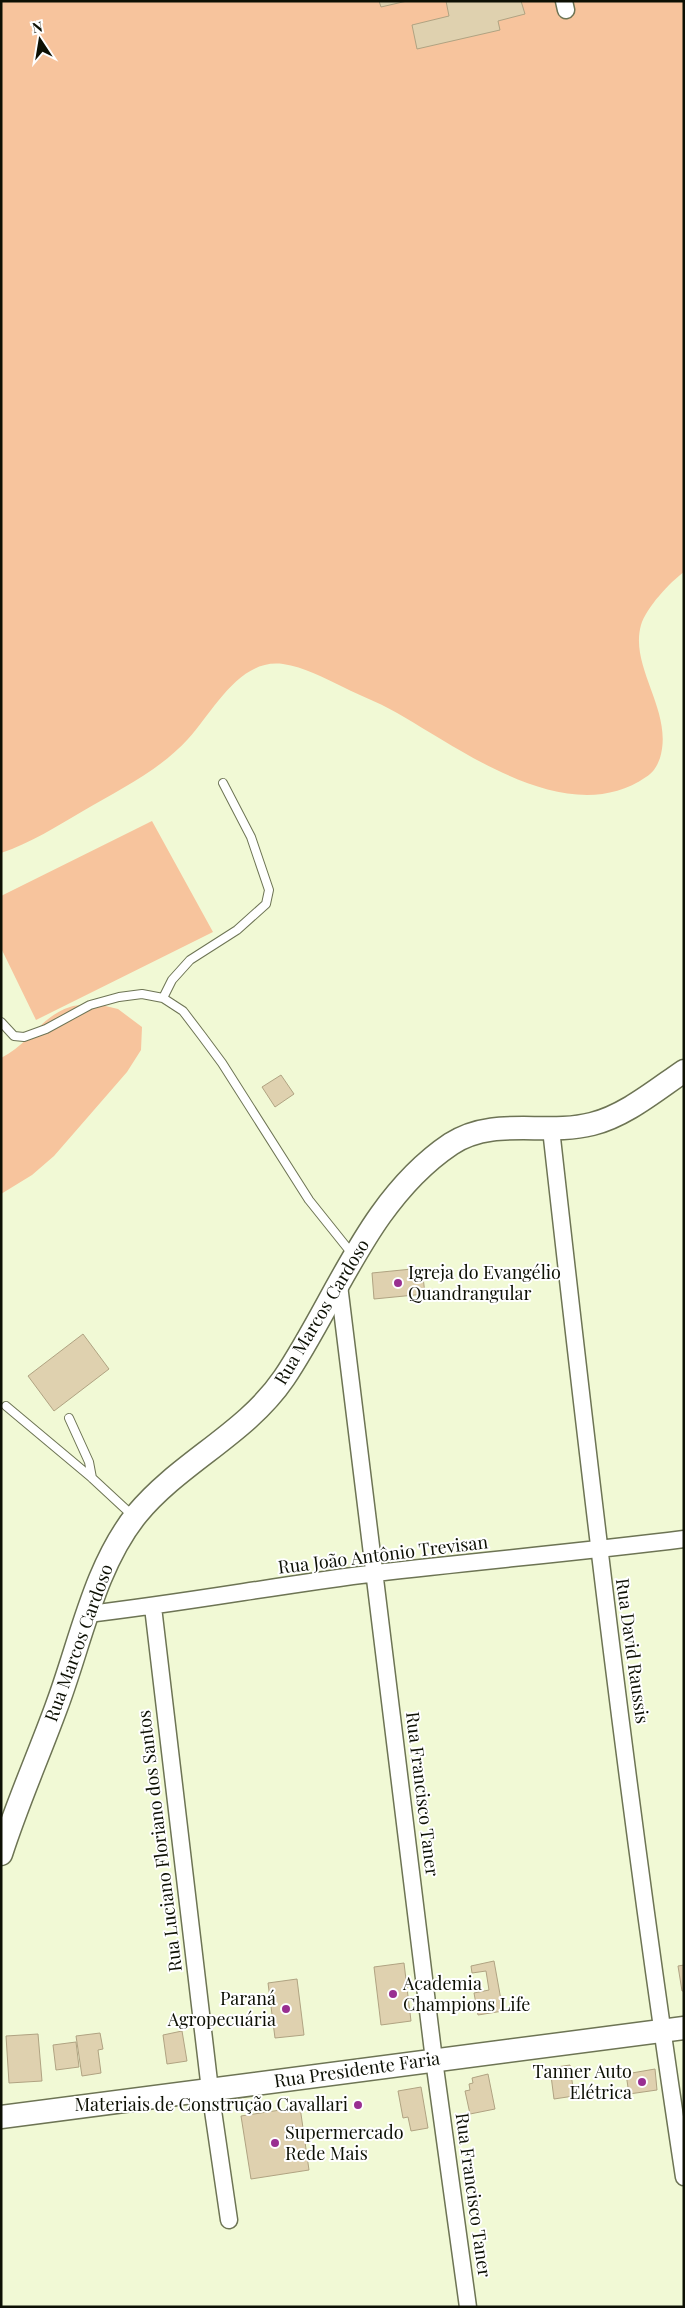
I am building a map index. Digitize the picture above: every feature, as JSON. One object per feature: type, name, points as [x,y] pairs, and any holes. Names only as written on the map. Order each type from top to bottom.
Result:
[{"type":"street","name":"Rua Marcos Cardoso","points":[[1,1854],[57,1707],[88,1614],[110,1556],[135,1517],[163,1488],[228,1436],[260,1407],[282,1380],[339,1285],[354,1256],[389,1204],[407,1182],[437,1154],[457,1141],[478,1131],[576,1127],[606,1119],[684,1072]]},
{"type":"street","name":"Rua David Raussis","points":[[551,1128],[598,1550],[662,2031],[684,2177]]},
{"type":"street","name":"Rua Francisco Taner","points":[[339,1285],[434,2060],[468,2307]]},
{"type":"street","name":"Rua João Antônio Trevisan","points":[[88,1614],[153,1607],[374,1573],[598,1550],[684,1539]]},
{"type":"street","name":"Rua Luciano Floriano dos Santos","points":[[153,1607],[210,2090],[229,2220]]},
{"type":"street","name":"Rua Presidente Faria","points":[[1,2117],[684,2028]]},
{"type":"lane","points":[[162,998],[172,980],[190,960],[237,930],[266,904],[269,890],[251,837],[223,783]]},
{"type":"lane","points":[[1,1022],[14,1036],[24,1037],[46,1029],[90,1005],[142,994],[162,998],[183,1012],[202,1036],[222,1063],[309,1200],[354,1256]]},
{"type":"lane","points":[[6,1406],[92,1478],[135,1517]]},
{"type":"lane","points":[[69,1418],[89,1462],[92,1478]]},
{"type":"shaded area","points":[[1,1],[684,1],[684,572],[659,596],[641,625],[639,641],[641,657],[657,707],[663,741],[659,761],[649,775],[617,791],[586,795],[554,791],[521,781],[489,766],[389,709],[314,673],[291,665],[267,664],[253,669],[228,689],[188,739],[152,770],[44,834],[1,853]]},
{"type":"shaded area","points":[[152,821],[213,932],[36,1020],[1,948],[1,896]]},
{"type":"shaded area","points":[[97,1004],[118,1009],[142,1027],[141,1050],[127,1072],[54,1156],[32,1175],[1,1194],[1,1058],[19,1046],[60,1011],[73,1006]]},
{"type":"building","points":[[379,1],[407,1],[381,7]]},
{"type":"building","points":[[446,1],[521,1],[525,14],[498,21],[500,30],[417,49],[412,25],[449,16]]},
{"type":"building","points":[[281,1075],[294,1094],[275,1107],[262,1087]]},
{"type":"building","name":"Igreja do Evangélio Quandrangular","points":[[422,1268],[425,1294],[374,1299],[372,1273]]},
{"type":"building","points":[[83,1334],[109,1369],[54,1411],[28,1376]]},
{"type":"building","points":[[494,1961],[503,2011],[478,2015],[474,1993],[489,1990],[486,1971],[472,1973],[471,1966]]},
{"type":"building","name":"Academia Champions Life","points":[[404,1963],[411,2021],[381,2025],[374,1967]]},
{"type":"building","points":[[684,1965],[684,1991],[682,1991],[678,1966]]},
{"type":"building","name":"Paraná Agropecuária","points":[[297,1979],[304,2035],[275,2038],[268,1983]]},
{"type":"building","points":[[182,2031],[187,2061],[167,2064],[163,2035]]},
{"type":"building","points":[[100,2033],[103,2049],[98,2050],[101,2073],[82,2076],[76,2036]]},
{"type":"building","points":[[38,2034],[42,2081],[9,2083],[6,2036]]},
{"type":"building","points":[[76,2042],[79,2067],[56,2070],[53,2045]]},
{"type":"building","points":[[570,2065],[574,2096],[554,2099],[550,2068]]},
{"type":"building","name":"Tanner Auto Elétrica","points":[[655,2069],[657,2090],[629,2094],[626,2074]]},
{"type":"building","points":[[488,2074],[495,2109],[470,2114],[465,2091],[470,2090],[469,2084],[473,2083],[472,2078]]},
{"type":"building","points":[[421,2087],[428,2128],[411,2131],[408,2117],[403,2118],[398,2091]]},
{"type":"building","name":"Supermercado Rede Mais","points":[[300,2107],[309,2170],[251,2179],[241,2116]]},
{"type":"place","name":"Igreja do Evangélio Quandrangular","points":[[398,1283]]},
{"type":"place","name":"Academia Champions Life","points":[[393,1994]]},
{"type":"place","name":"Paraná Agropecuária","points":[[286,2009]]},
{"type":"place","name":"Tanner Auto Elétrica","points":[[642,2082]]},
{"type":"place","name":"Materiais de Construção Cavallari","points":[[358,2105]]},
{"type":"place","name":"Supermercado Rede Mais","points":[[275,2143]]}]
